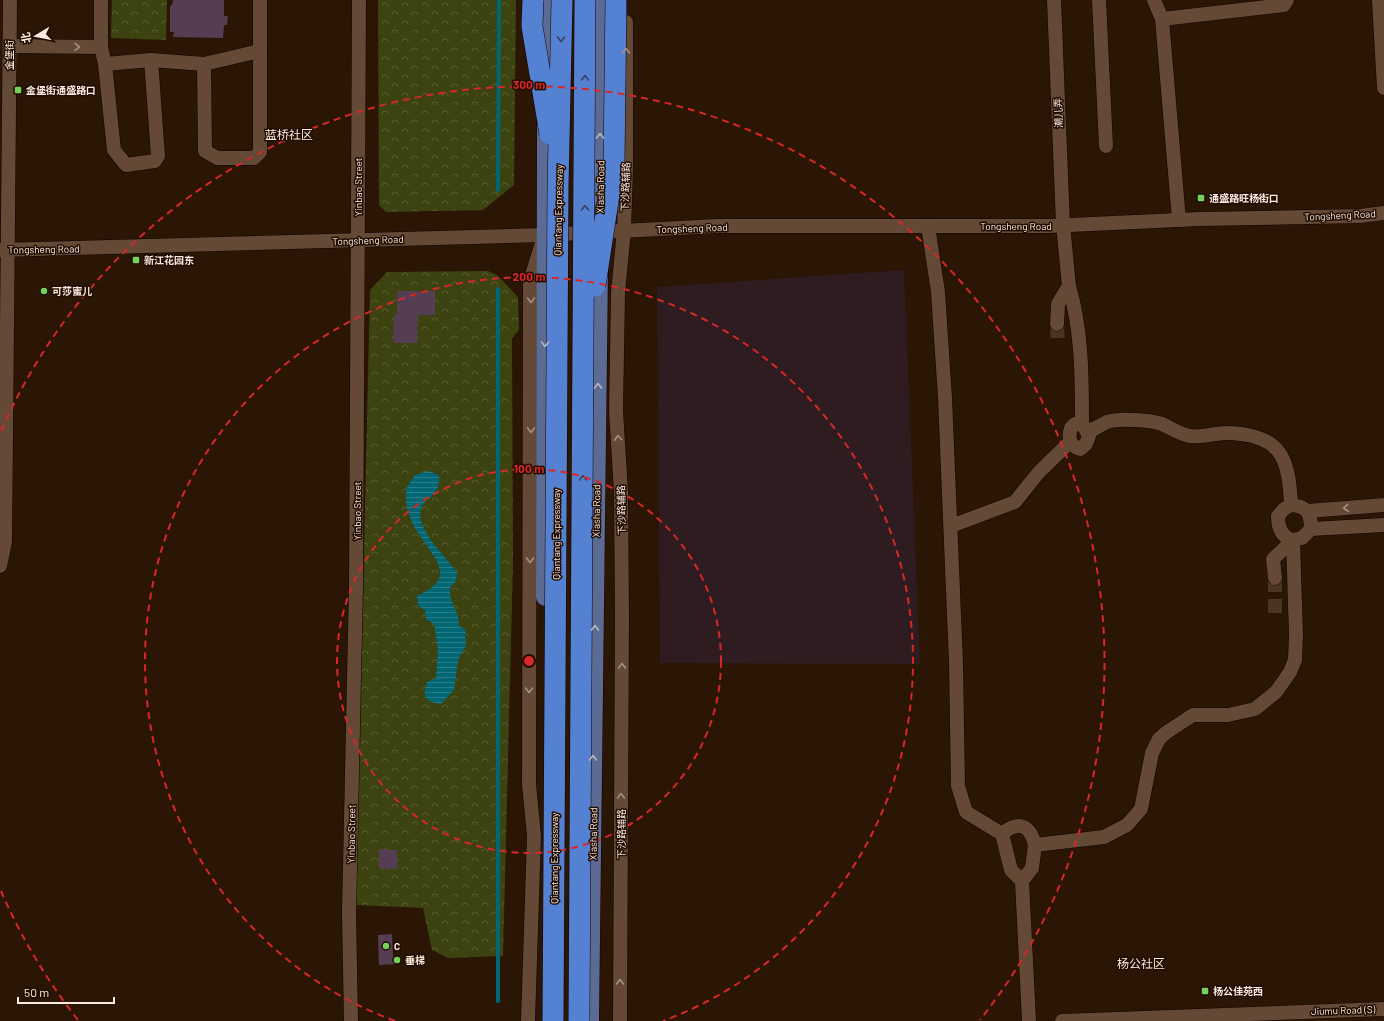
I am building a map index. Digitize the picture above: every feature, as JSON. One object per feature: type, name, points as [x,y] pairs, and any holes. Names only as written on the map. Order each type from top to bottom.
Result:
[{"type":"highway","points":[[533,0],[532,26],[558,187]]},
{"type":"highway","name":"Qiantang Expressway","points":[[553,1021],[558,187],[562,0]]},
{"type":"highway","points":[[579,1021],[585,0]]},
{"type":"highway","points":[[584,356],[614,162],[616,0]]},
{"type":"main road","points":[[546,1021],[544,235],[547,0]]},
{"type":"main road","name":"Xiasha Road","points":[[590,1021],[602,0]]},
{"type":"street","name":"金堡街","points":[[0,566],[5,542],[4,250],[10,0]]},
{"type":"street","points":[[101,0],[101,47],[105,64],[114,150],[126,165],[154,161],[158,156],[151,60]]},
{"type":"street","points":[[204,64],[205,151],[217,158],[254,158],[260,152],[260,0]]},
{"type":"street","name":"Yinbao Street","points":[[351,1021],[349,913],[356,586],[359,0]]},
{"type":"street","points":[[526,0],[526,19],[546,123]]},
{"type":"street","name":"下沙路辅路","points":[[620,1021],[622,576],[621,492],[616,411],[618,293],[624,230],[626,169],[626,0]]},
{"type":"street","name":"潮儿弄","points":[[1054,0],[1063,226],[1069,286],[1077,314],[1085,427]]},
{"type":"street","points":[[1099,0],[1106,146]]},
{"type":"street","points":[[1154,0],[1162,19],[1179,220]]},
{"type":"street","points":[[1162,19],[1284,5],[1287,0]]},
{"type":"street","points":[[1379,0],[1384,88]]},
{"type":"street","points":[[10,46],[101,47]]},
{"type":"street","points":[[105,64],[151,60],[204,64],[260,51]]},
{"type":"street","name":"Tongsheng Road","points":[[4,250],[544,235],[717,226],[1063,226],[1179,220],[1360,216],[1384,213]]},
{"type":"street","points":[[928,226],[938,292],[951,526],[956,663],[958,786],[966,812],[1002,834],[1011,870],[1022,881]]},
{"type":"street","points":[[528,1021],[534,836],[529,784],[530,281],[544,235]]},
{"type":"street","points":[[1057,324],[1058,304],[1069,286]]},
{"type":"street","points":[[951,526],[1015,502],[1039,472],[1070,442],[1069,438],[1071,428],[1075,424],[1085,427],[1121,420],[1150,421],[1162,424],[1175,432],[1190,436],[1226,433],[1256,436],[1270,443],[1287,465],[1291,505]]},
{"type":"street","points":[[1293,540],[1283,534],[1278,522],[1278,516],[1284,509],[1291,505],[1305,508],[1311,519],[1311,529]]},
{"type":"street","points":[[1308,511],[1384,505]]},
{"type":"street","points":[[1274,578],[1273,559],[1293,540],[1302,538],[1311,529],[1384,525]]},
{"type":"street","points":[[1035,845],[1104,837],[1127,825],[1141,808],[1152,754],[1159,739],[1193,715],[1228,715],[1255,709],[1276,692],[1290,672],[1295,660],[1293,540]]},
{"type":"street","points":[[1002,834],[1010,827],[1020,826],[1028,828],[1032,833],[1035,845],[1032,868],[1022,881],[1029,1021]]},
{"type":"street","name":"Jiumu Road (S)","points":[[1062,1021],[1384,1009]]},
{"type":"shaded area","points":[[904,270],[920,664],[660,663],[657,287]]},
{"type":"green space","points":[[112,0],[167,0],[166,40],[111,38]]},
{"type":"green space","points":[[378,0],[516,0],[514,185],[483,210],[386,212],[379,205]]},
{"type":"green space","points":[[488,271],[497,275],[518,297],[519,330],[512,338],[513,561],[503,956],[448,958],[432,950],[423,908],[356,905],[370,290],[387,272]]},
{"type":"water","points":[[429,471],[439,475],[439,483],[435,493],[426,501],[421,509],[421,519],[424,529],[430,538],[457,573],[456,581],[450,588],[450,594],[459,620],[459,626],[465,629],[466,645],[458,660],[454,690],[441,704],[431,702],[425,697],[427,682],[436,678],[438,649],[434,624],[426,619],[425,610],[418,606],[417,596],[431,588],[439,580],[440,570],[434,556],[412,522],[406,499],[408,485],[415,475]]},
{"type":"building","points":[[173,0],[224,0],[224,16],[228,16],[227,25],[224,25],[223,38],[173,37],[174,32],[170,32],[170,6],[172,5]]},
{"type":"building","points":[[397,291],[435,291],[435,315],[418,315],[417,343],[393,343],[394,315],[397,314]]},
{"type":"building","points":[[379,849],[397,850],[397,869],[379,868]]},
{"type":"building","name":"C","points":[[392,934],[393,957],[400,956],[400,964],[379,965],[378,935]]},
{"type":"waterway","points":[[498,190],[499,0]]},
{"type":"waterway","points":[[498,289],[498,1001]]},
{"type":"tunnel","points":[[1057,324],[1058,345]]},
{"type":"tunnel","points":[[1275,578],[1275,614]]},
{"type":"place","name":"金堡街通盛路口","points":[[18,90]]},
{"type":"place","name":"通盛路旺杨街口","points":[[1201,198]]},
{"type":"place","name":"新江花园东","points":[[136,260]]},
{"type":"place","name":"可莎蜜儿","points":[[44,291]]},
{"type":"place","name":"C","points":[[386,946]]},
{"type":"place","name":"垂梯","points":[[397,960]]},
{"type":"place","name":"杨公佳苑西","points":[[1205,991]]},
{"type":"district","name":"蓝桥社区","points":[[289,135]]},
{"type":"district","name":"杨公社区","points":[[1141,964]]}]
